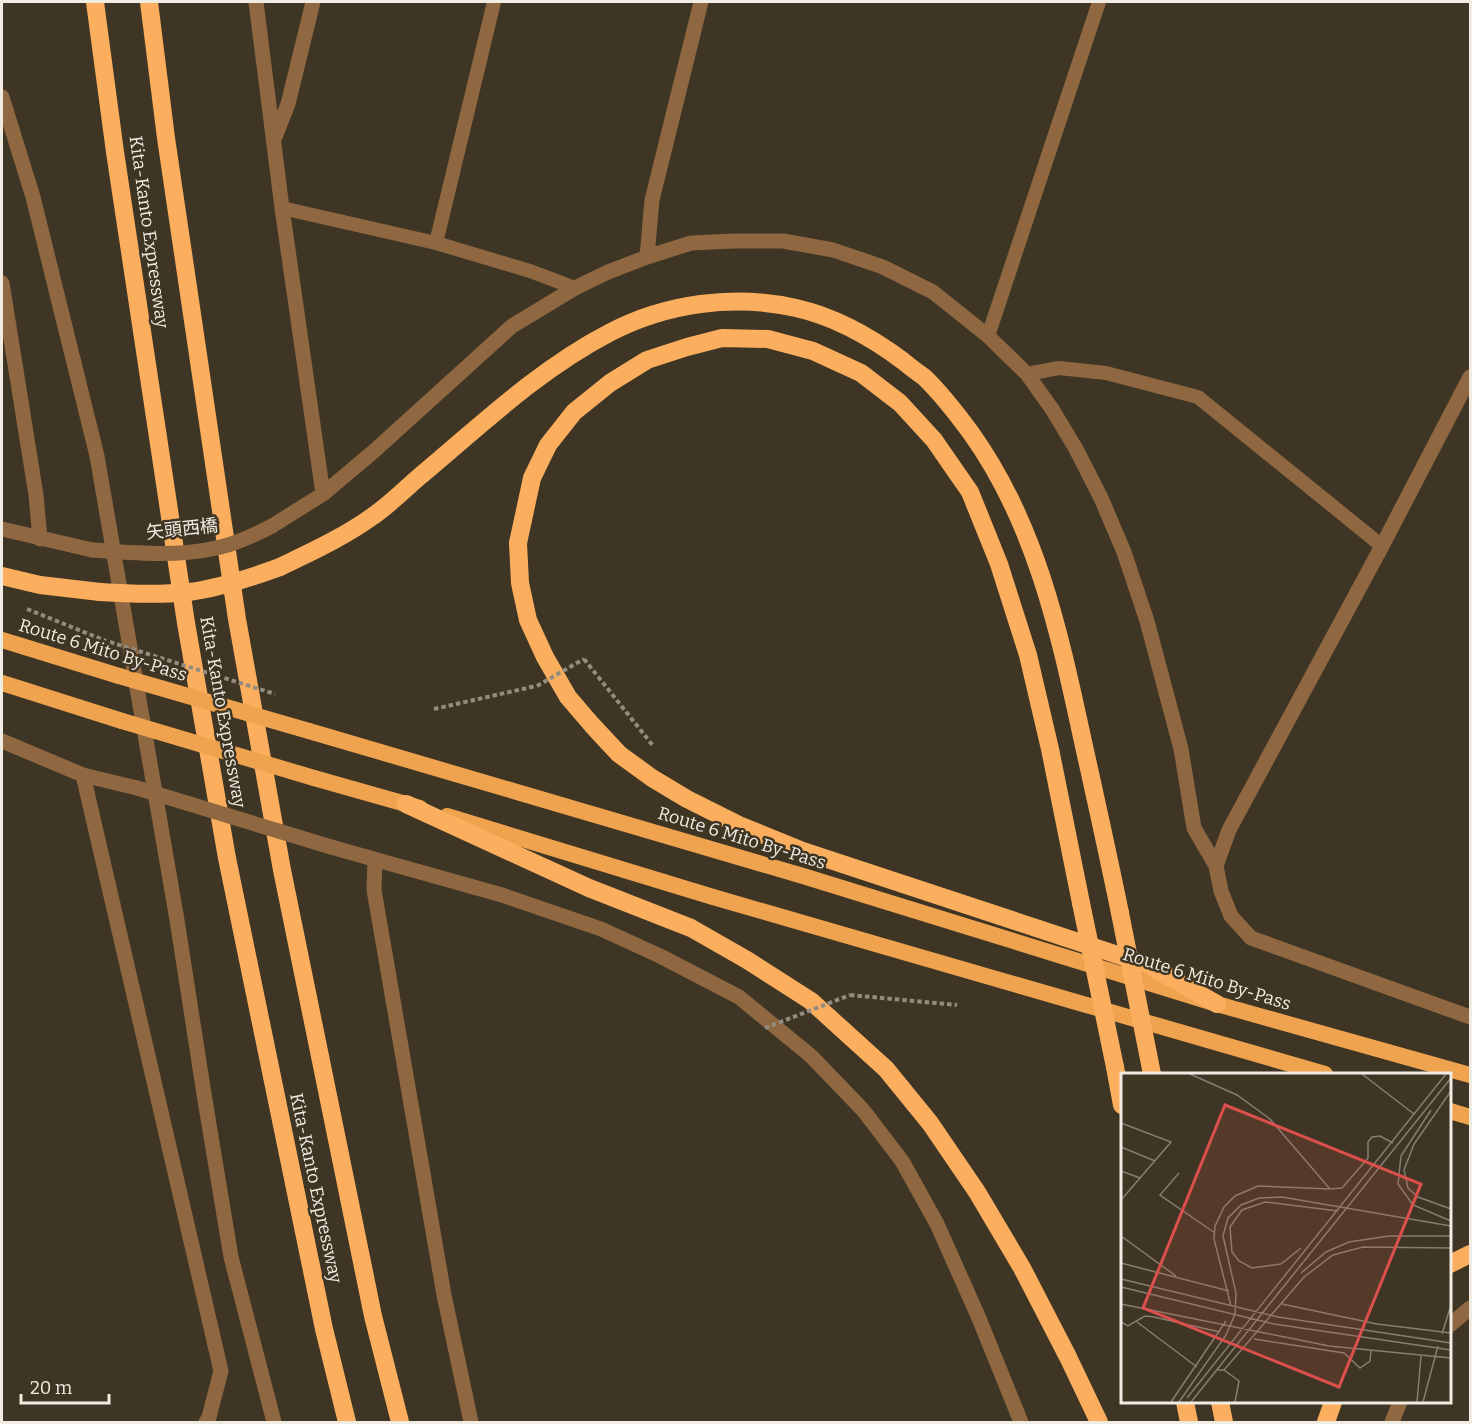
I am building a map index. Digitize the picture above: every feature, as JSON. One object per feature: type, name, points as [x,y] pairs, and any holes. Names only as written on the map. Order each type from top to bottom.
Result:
[{"type":"highway","name":"Kita-Kanto Expressway","points":[[96,2],[117,164],[184,611],[227,858],[324,1329],[347,1422]]},
{"type":"highway","name":"Kita-Kanto Expressway","points":[[149,2],[168,150],[239,630],[282,870],[373,1316],[400,1422]]},
{"type":"highway","points":[[2,576],[40,585],[143,594],[190,592],[244,580],[280,567],[327,544],[373,516],[538,377],[576,351],[612,331],[650,315],[689,305],[732,302],[773,303],[816,313],[855,329],[925,378],[956,412],[982,448],[1008,491],[1030,541],[1064,652],[1152,1073]]},
{"type":"highway","points":[[1121,1100],[1114,1067],[1090,946],[1081,903],[1050,749],[1028,655],[999,564],[970,492],[934,440],[900,403],[861,373],[813,351],[768,339],[722,338],[646,360],[610,383],[574,412],[548,445],[532,478],[518,543],[520,583],[528,620],[545,657],[568,697],[619,754],[670,789],[740,825],[803,851],[1090,946],[1148,965],[1217,1004]]},
{"type":"highway","name":"Route 6 Mito By-Pass","points":[[2,640],[674,837],[1217,1004],[1470,1076]]},
{"type":"highway","points":[[2,683],[122,721],[713,897],[1322,1073]]},
{"type":"highway","points":[[405,804],[589,888],[692,928],[811,1001],[886,1069],[930,1123],[977,1192],[1022,1268],[1099,1422]]},
{"type":"highway","points":[[1451,1112],[1470,1117]]},
{"type":"highway","points":[[1451,1263],[1470,1254]]},
{"type":"highway","points":[[1185,1403],[1189,1422]]},
{"type":"highway","points":[[1220,1403],[1224,1422]]},
{"type":"highway","points":[[1326,1422],[1333,1403]]},
{"type":"street","points":[[256,2],[282,208],[323,494]]},
{"type":"street","points":[[274,141],[288,104],[313,2]]},
{"type":"street","points":[[647,257],[652,200],[701,2]]},
{"type":"street","points":[[2,97],[33,196],[97,456],[177,920],[231,1257],[274,1422]]},
{"type":"street","name":"矢頭西橋","points":[[2,529],[92,550],[148,554],[215,549],[242,540],[272,526],[323,494],[512,326],[575,288],[608,272],[691,243],[783,241],[833,250],[883,267],[933,292],[988,336],[1027,374],[1076,449],[1101,498],[1124,552],[1147,621],[1181,749],[1194,828],[1216,866],[1221,891],[1231,916],[1251,938],[1470,1017]]},
{"type":"street","points":[[2,283],[36,495],[40,539]]},
{"type":"street","points":[[1216,866],[1229,830],[1470,377]]},
{"type":"street","points":[[2,741],[83,775],[137,788],[375,860],[502,895],[601,929],[660,956],[739,997],[811,1056],[863,1110],[902,1161],[937,1224],[978,1316],[1021,1422]]},
{"type":"street","points":[[83,775],[221,1371],[206,1422]]},
{"type":"street","points":[[375,860],[374,890],[444,1295],[471,1422]]},
{"type":"street","points":[[1451,1322],[1470,1308]]},
{"type":"street","points":[[1392,1422],[1399,1403]]},
{"type":"lane","points":[[436,243],[494,2]]},
{"type":"lane","points":[[988,336],[1099,2]]},
{"type":"lane","points":[[282,208],[436,243],[530,271],[575,288]]},
{"type":"lane","points":[[1027,374],[1059,368],[1106,373],[1198,396],[1382,546]]},
{"type":"path","points":[[58,622],[110,642],[280,696]]},
{"type":"path","points":[[434,709],[537,686],[584,659],[654,748]]},
{"type":"path","points":[[765,1028],[850,995],[957,1005]]}]
